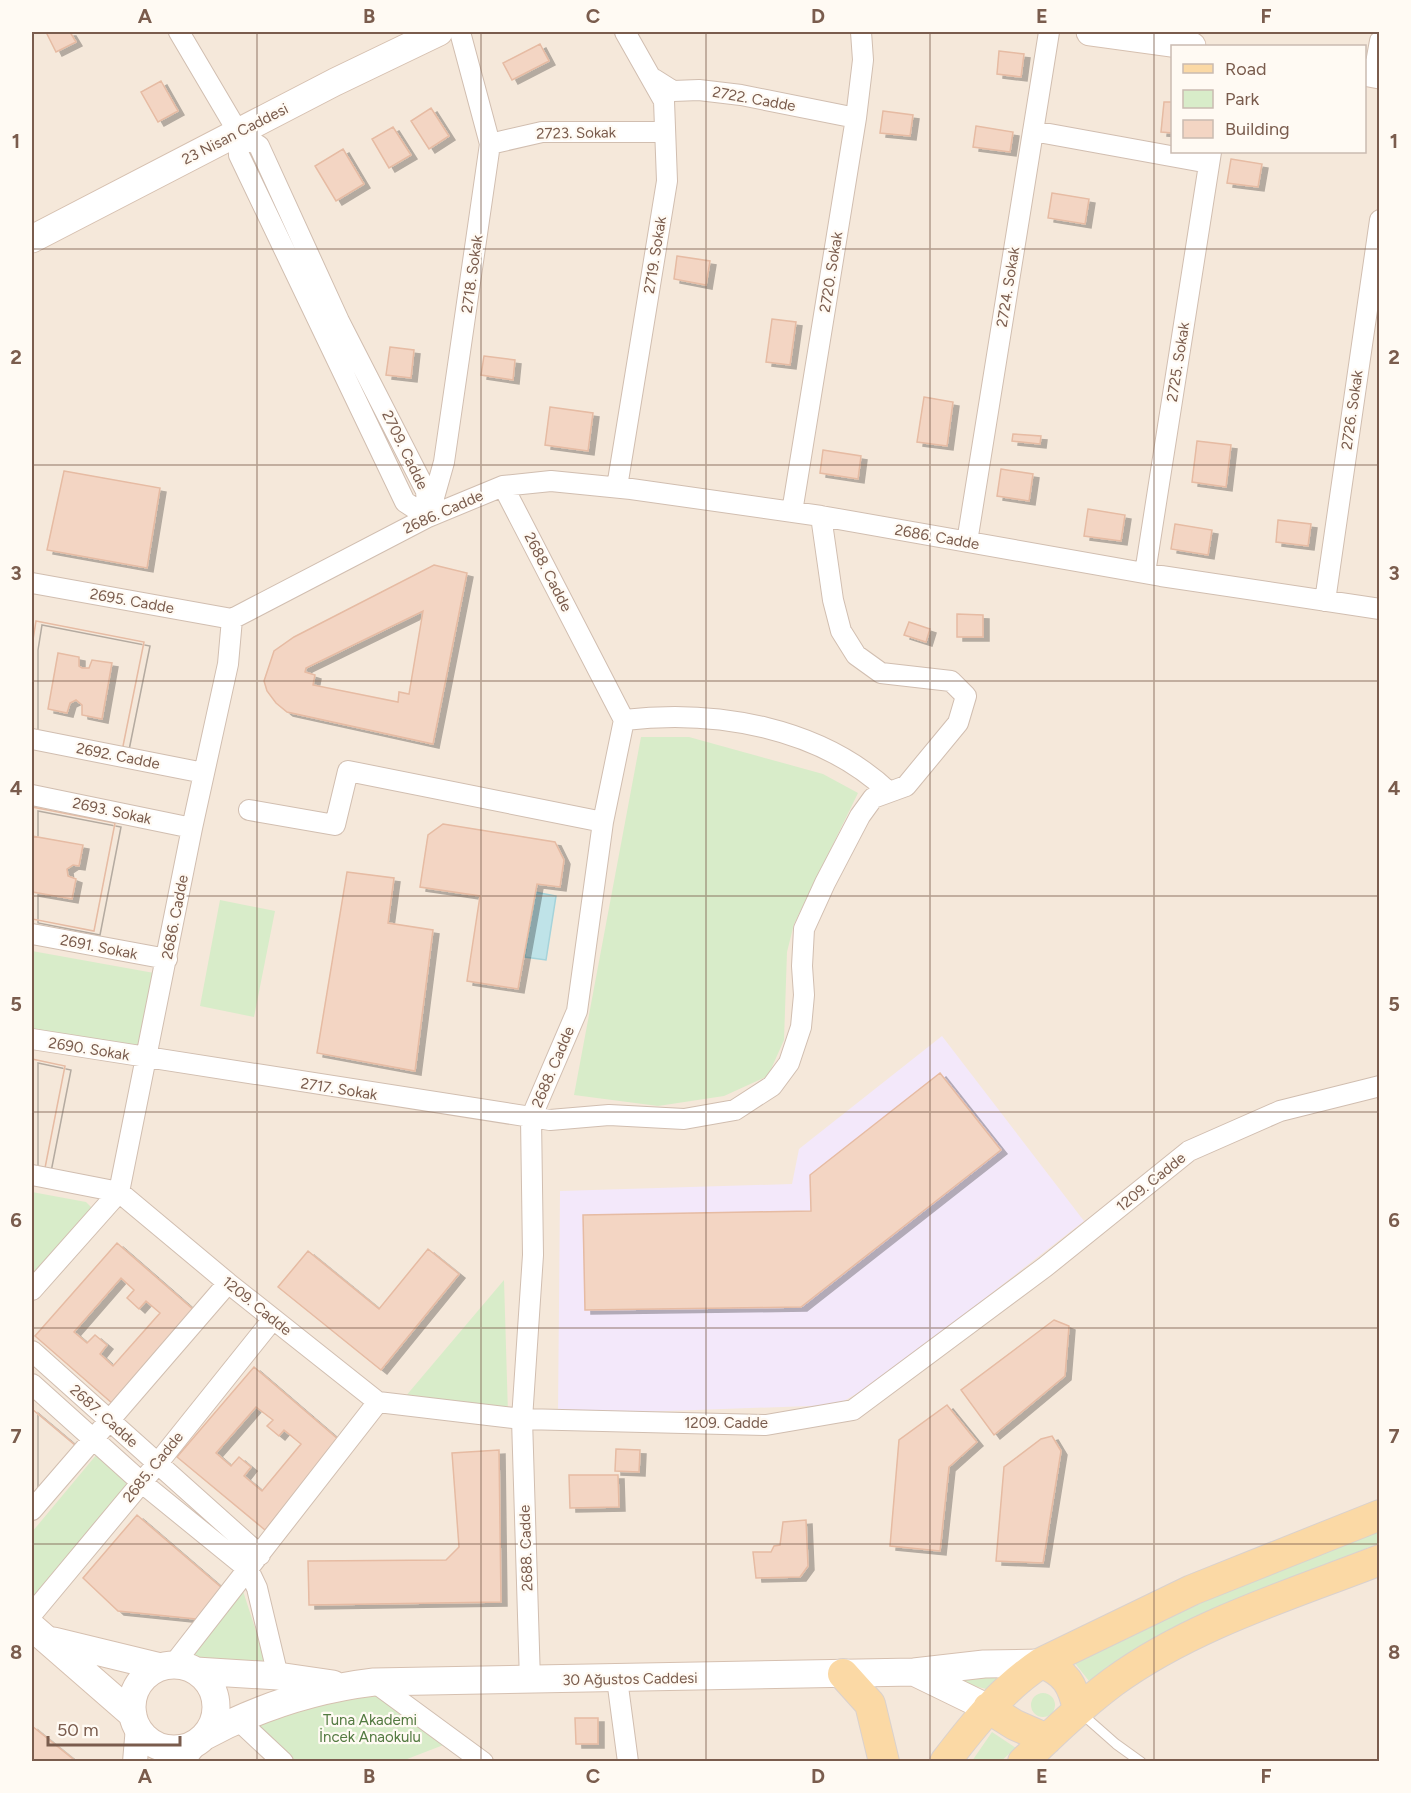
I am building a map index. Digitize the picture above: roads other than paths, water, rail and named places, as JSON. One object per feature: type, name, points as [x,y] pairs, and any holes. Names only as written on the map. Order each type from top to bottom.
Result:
[{"type":"main road","name":"23 Nisan Caddesi","points":[[32,239],[238,132],[439,32]]},
{"type":"main road","points":[[1090,32],[1185,45]]},
{"type":"main road","points":[[945,1761],[988,1708],[1021,1677],[1041,1663],[1192,1590],[1380,1515]]},
{"type":"main road","points":[[1023,1761],[1078,1710],[1113,1682],[1188,1639],[1380,1560]]},
{"type":"main road","points":[[40,1634],[176,1668],[278,1676],[346,1685]]},
{"type":"main road","points":[[40,1634],[135,1721],[156,1745],[169,1748],[193,1747],[237,1719],[346,1685]]},
{"type":"main road","points":[[1041,1663],[1061,1672],[1068,1680],[1074,1691],[1078,1710]]},
{"type":"main road","name":"30 Ağustos Caddesi","points":[[346,1685],[374,1682],[530,1681],[914,1672],[984,1664],[1041,1663]]},
{"type":"main road","points":[[135,1721],[133,1703],[138,1686],[150,1672],[176,1668],[209,1684],[216,1701],[214,1719],[193,1747]]},
{"type":"main road","name":"30 Ağustos Caddesi","points":[[914,1672],[988,1708]]},
{"type":"main road","points":[[843,1674],[870,1704],[884,1761]]},
{"type":"main road","points":[[988,1708],[1016,1725],[1047,1738]]},
{"type":"street","name":"2709. Cadde","points":[[179,32],[238,132],[259,146],[339,321],[426,491],[428,517]]},
{"type":"street","name":"2718. Sokak","points":[[428,517],[444,462],[490,144],[460,32]]},
{"type":"street","name":"2719. Sokak","points":[[617,487],[667,181],[667,142],[663,132],[664,101],[654,79],[625,32]]},
{"type":"street","name":"2720. Sokak","points":[[792,512],[856,118],[863,60],[861,32]]},
{"type":"street","name":"2724. Sokak","points":[[967,542],[1049,32]]},
{"type":"street","points":[[1373,74],[1380,41]]},
{"type":"street","name":"2722. Cadde","points":[[654,79],[673,91],[699,90],[741,95],[856,118]]},
{"type":"street","points":[[1033,131],[1171,151]]},
{"type":"street","name":"2723. Sokak","points":[[490,144],[542,132],[663,132]]},
{"type":"street","points":[[1183,153],[1210,157]]},
{"type":"street","name":"2725. Sokak","points":[[1145,573],[1210,157]]},
{"type":"street","name":"2726. Sokak","points":[[1325,601],[1380,220]]},
{"type":"street","name":"2686. Cadde","points":[[32,1290],[119,1192],[192,828],[228,664],[232,619],[428,517],[503,486],[551,481],[617,487],[821,516],[1145,573],[1380,609]]},
{"type":"street","name":"2688. Cadde","points":[[503,486],[624,720],[603,822],[577,1011],[531,1118],[533,1255],[522,1419],[530,1681]]},
{"type":"street","name":"2717. Sokak","points":[[147,1059],[550,1120],[609,1115],[684,1119],[735,1110],[772,1086],[789,1063],[801,1027],[804,995],[802,966],[804,929],[860,816],[873,798],[906,786],[957,723],[966,696],[951,681],[880,674],[856,656],[841,631],[833,600],[821,516]]},
{"type":"street","name":"2695. Cadde","points":[[32,583],[232,619]]},
{"type":"street","points":[[624,720],[658,716],[715,717],[773,728],[868,772],[889,792]]},
{"type":"street","name":"2692. Cadde","points":[[32,739],[204,773]]},
{"type":"street","points":[[249,810],[335,825],[348,771],[603,822]]},
{"type":"street","name":"2693. Sokak","points":[[32,795],[192,828]]},
{"type":"street","name":"2691. Sokak","points":[[32,934],[167,960]]},
{"type":"street","name":"2690. Sokak","points":[[32,1040],[147,1059]]},
{"type":"street","name":"1209. Cadde","points":[[119,1192],[228,1283],[378,1402],[522,1419],[766,1425],[853,1410],[1045,1267],[1189,1151],[1280,1111],[1380,1086]]},
{"type":"street","points":[[32,1174],[119,1192]]},
{"type":"street","points":[[32,1510],[228,1283]]},
{"type":"street","name":"2685. Cadde","points":[[32,1614],[157,1464],[273,1319]]},
{"type":"street","name":"2687. Cadde","points":[[32,1351],[157,1464],[254,1562]]},
{"type":"street","name":"2687. Cadde","points":[[32,1384],[141,1482],[254,1562]]},
{"type":"street","points":[[176,1668],[254,1562],[378,1402]]},
{"type":"street","points":[[254,1562],[278,1676]]},
{"type":"street","points":[[618,1679],[628,1761]]},
{"type":"street","points":[[374,1682],[483,1761]]},
{"type":"street","points":[[237,1719],[283,1761]]},
{"type":"street","points":[[135,1721],[135,1761]]},
{"type":"lane","points":[[1078,1710],[1116,1744],[1141,1761]]},
{"type":"water","points":[[535,892],[556,896],[546,960],[525,957]]},
{"type":"park label","name":"Tuna Akademi İncek Anaokulu","points":[[370,1728]]}]
